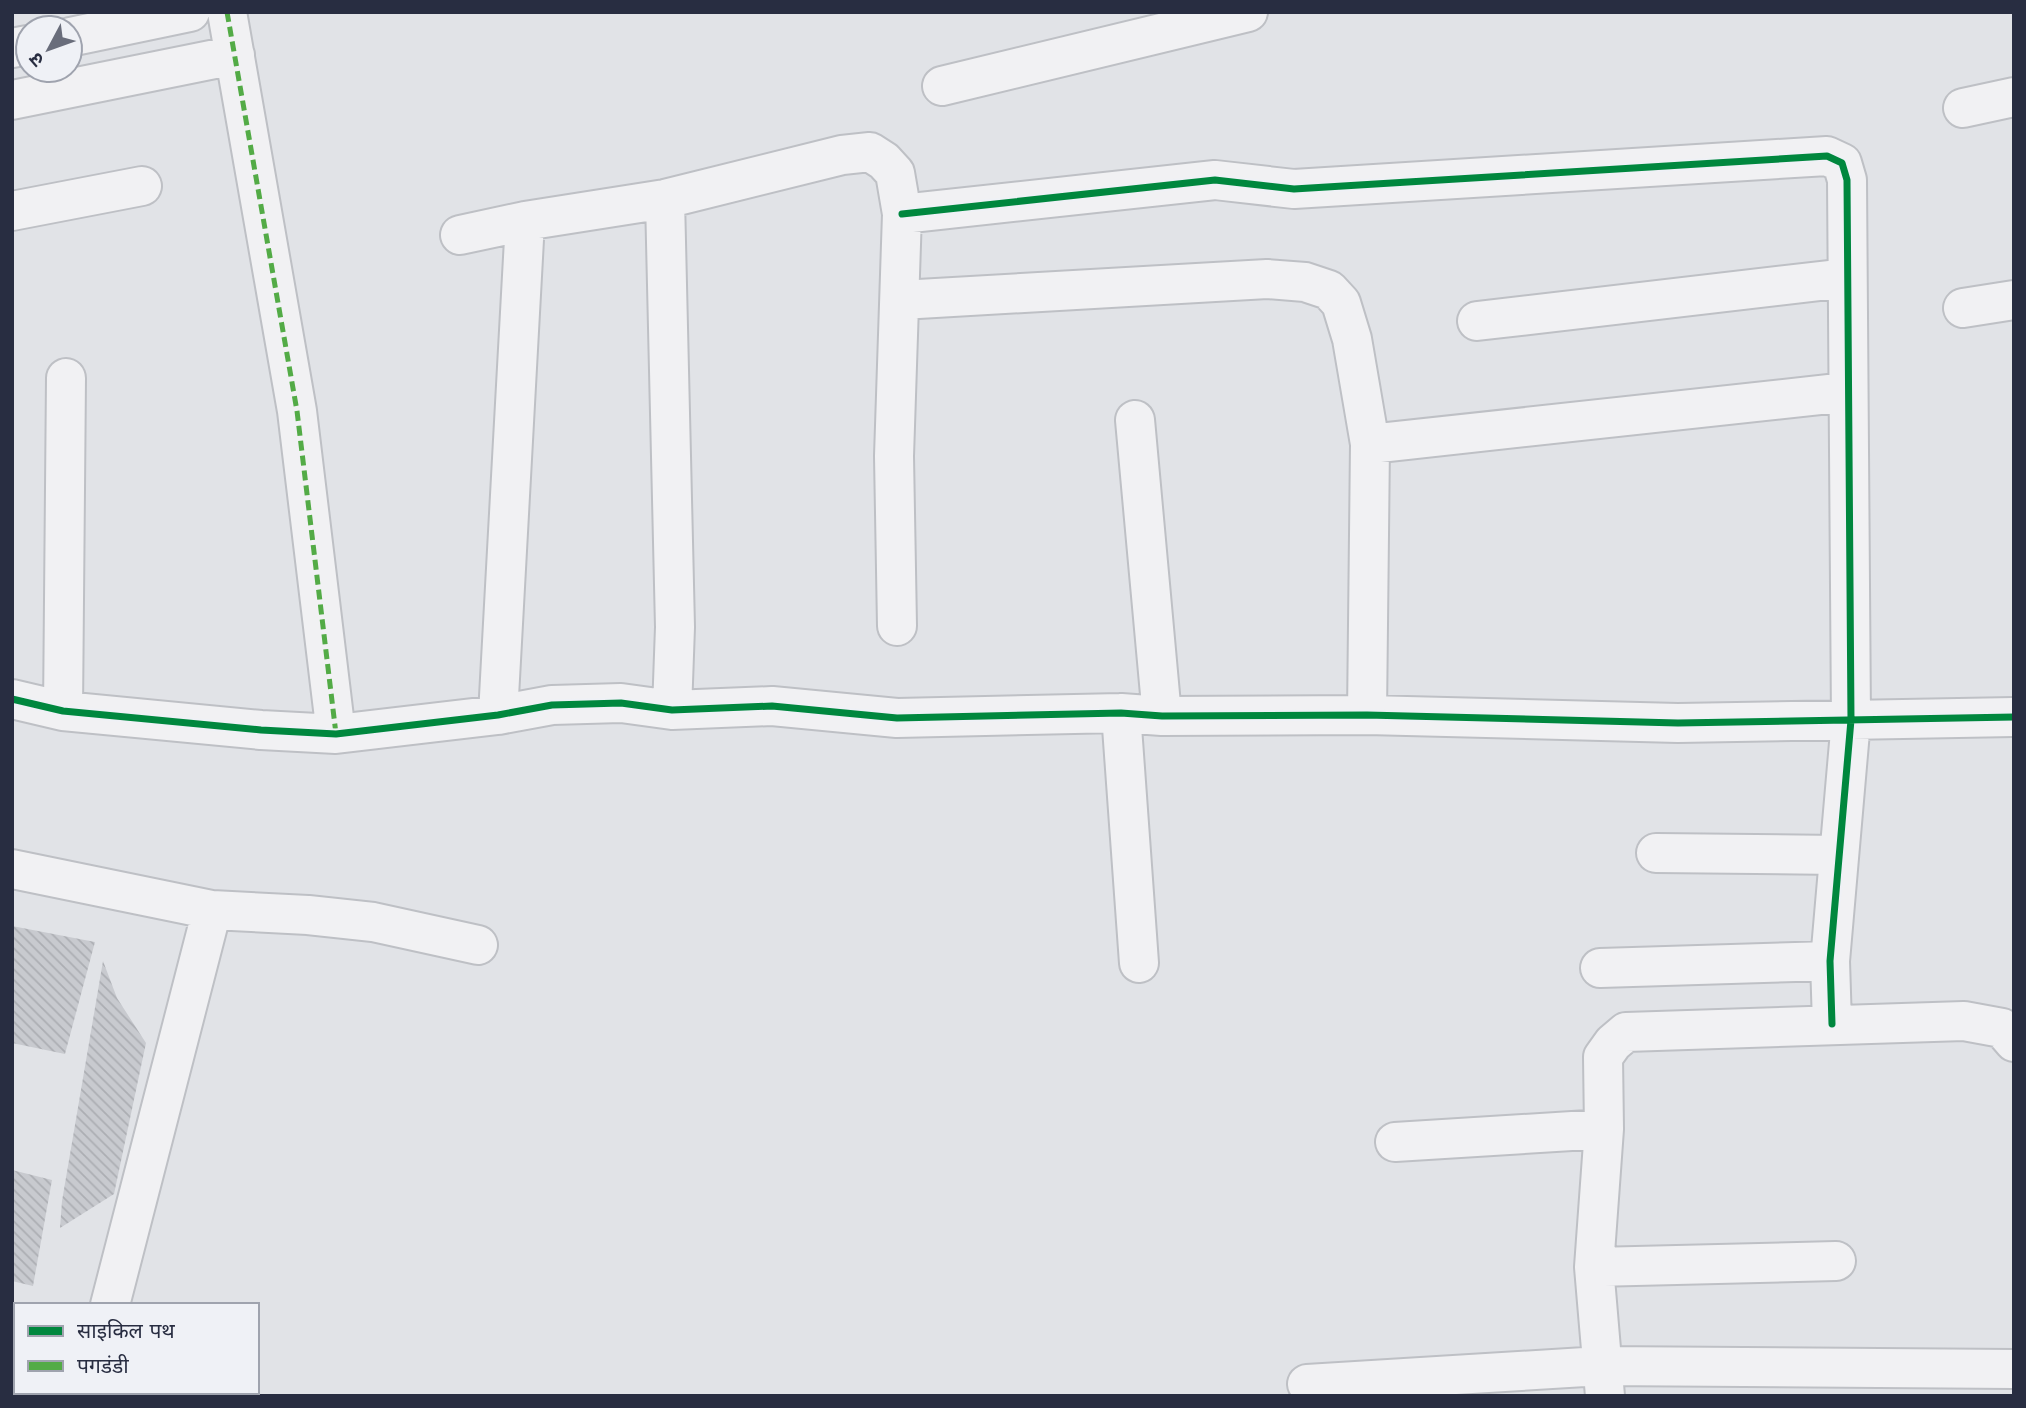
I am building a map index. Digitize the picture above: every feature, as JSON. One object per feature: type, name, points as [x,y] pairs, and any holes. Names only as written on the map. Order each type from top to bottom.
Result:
[{"type":"street","points":[[84,34],[190,12]]},
{"type":"street","points":[[228,12],[297,411],[336,734]]},
{"type":"street","points":[[942,86],[1248,12]]},
{"type":"street","points":[[12,100],[235,55]]},
{"type":"street","points":[[1963,108],[2014,97]]},
{"type":"street","points":[[460,235],[664,199],[842,155],[870,152],[884,161],[895,173],[902,214],[894,456],[897,626]]},
{"type":"street","points":[[902,214],[1215,180],[1294,189],[1827,156],[1842,163],[1847,180],[1851,720],[1830,961],[1832,1024]]},
{"type":"street","points":[[12,211],[142,186]]},
{"type":"street","points":[[664,199],[675,627],[672,710]]},
{"type":"street","points":[[498,715],[525,222]]},
{"type":"street","points":[[1477,321],[1846,278]]},
{"type":"street","points":[[901,300],[1268,279],[1305,282],[1329,290],[1341,303],[1355,353],[1370,443],[1367,715]]},
{"type":"street","points":[[1963,308],[2014,300]]},
{"type":"street","points":[[63,711],[66,378]]},
{"type":"street","points":[[1370,443],[1847,392]]},
{"type":"street","points":[[1135,420],[1162,716]]},
{"type":"street","points":[[12,699],[63,711],[261,730],[336,734],[498,715],[552,705],[621,702],[672,710],[772,706],[897,718],[1121,713],[1162,716],[1367,715],[1678,723],[2014,717]]},
{"type":"street","points":[[1121,713],[1139,963]]},
{"type":"street","points":[[1656,853],[1839,855]]},
{"type":"street","points":[[12,869],[212,910],[308,915],[373,922],[478,945]]},
{"type":"street","points":[[111,1303],[212,910]]},
{"type":"street","points":[[1600,968],[1830,961]]},
{"type":"street","points":[[1603,1381],[1594,1268],[1604,1129],[1603,1057],[1613,1043],[1626,1032],[1964,1021],[2001,1028],[2014,1042]]},
{"type":"street","points":[[1395,1142],[1604,1129]]},
{"type":"street","points":[[1594,1268],[1836,1261]]},
{"type":"street","points":[[1307,1384],[1603,1381],[2014,1369]]},
{"type":"building","points":[[12,926],[95,942],[65,1054],[12,1043]]},
{"type":"building","points":[[103,961],[117,998],[146,1043],[114,1194],[60,1228],[62,1201]]},
{"type":"building","points":[[12,1170],[52,1180],[33,1286],[12,1281]]},
{"type":"marked path","points":[[227,12],[297,411],[336,734]]},
{"type":"cycle path","points":[[902,214],[1215,180],[1294,189],[1827,156],[1842,163],[1847,180],[1851,720],[1830,961],[1832,1024]]},
{"type":"cycle path","points":[[12,699],[63,711],[261,730],[336,734],[498,715],[552,705],[621,703],[672,710],[772,706],[897,718],[1121,713],[1162,716],[1367,715],[1678,723],[2014,717]]}]
